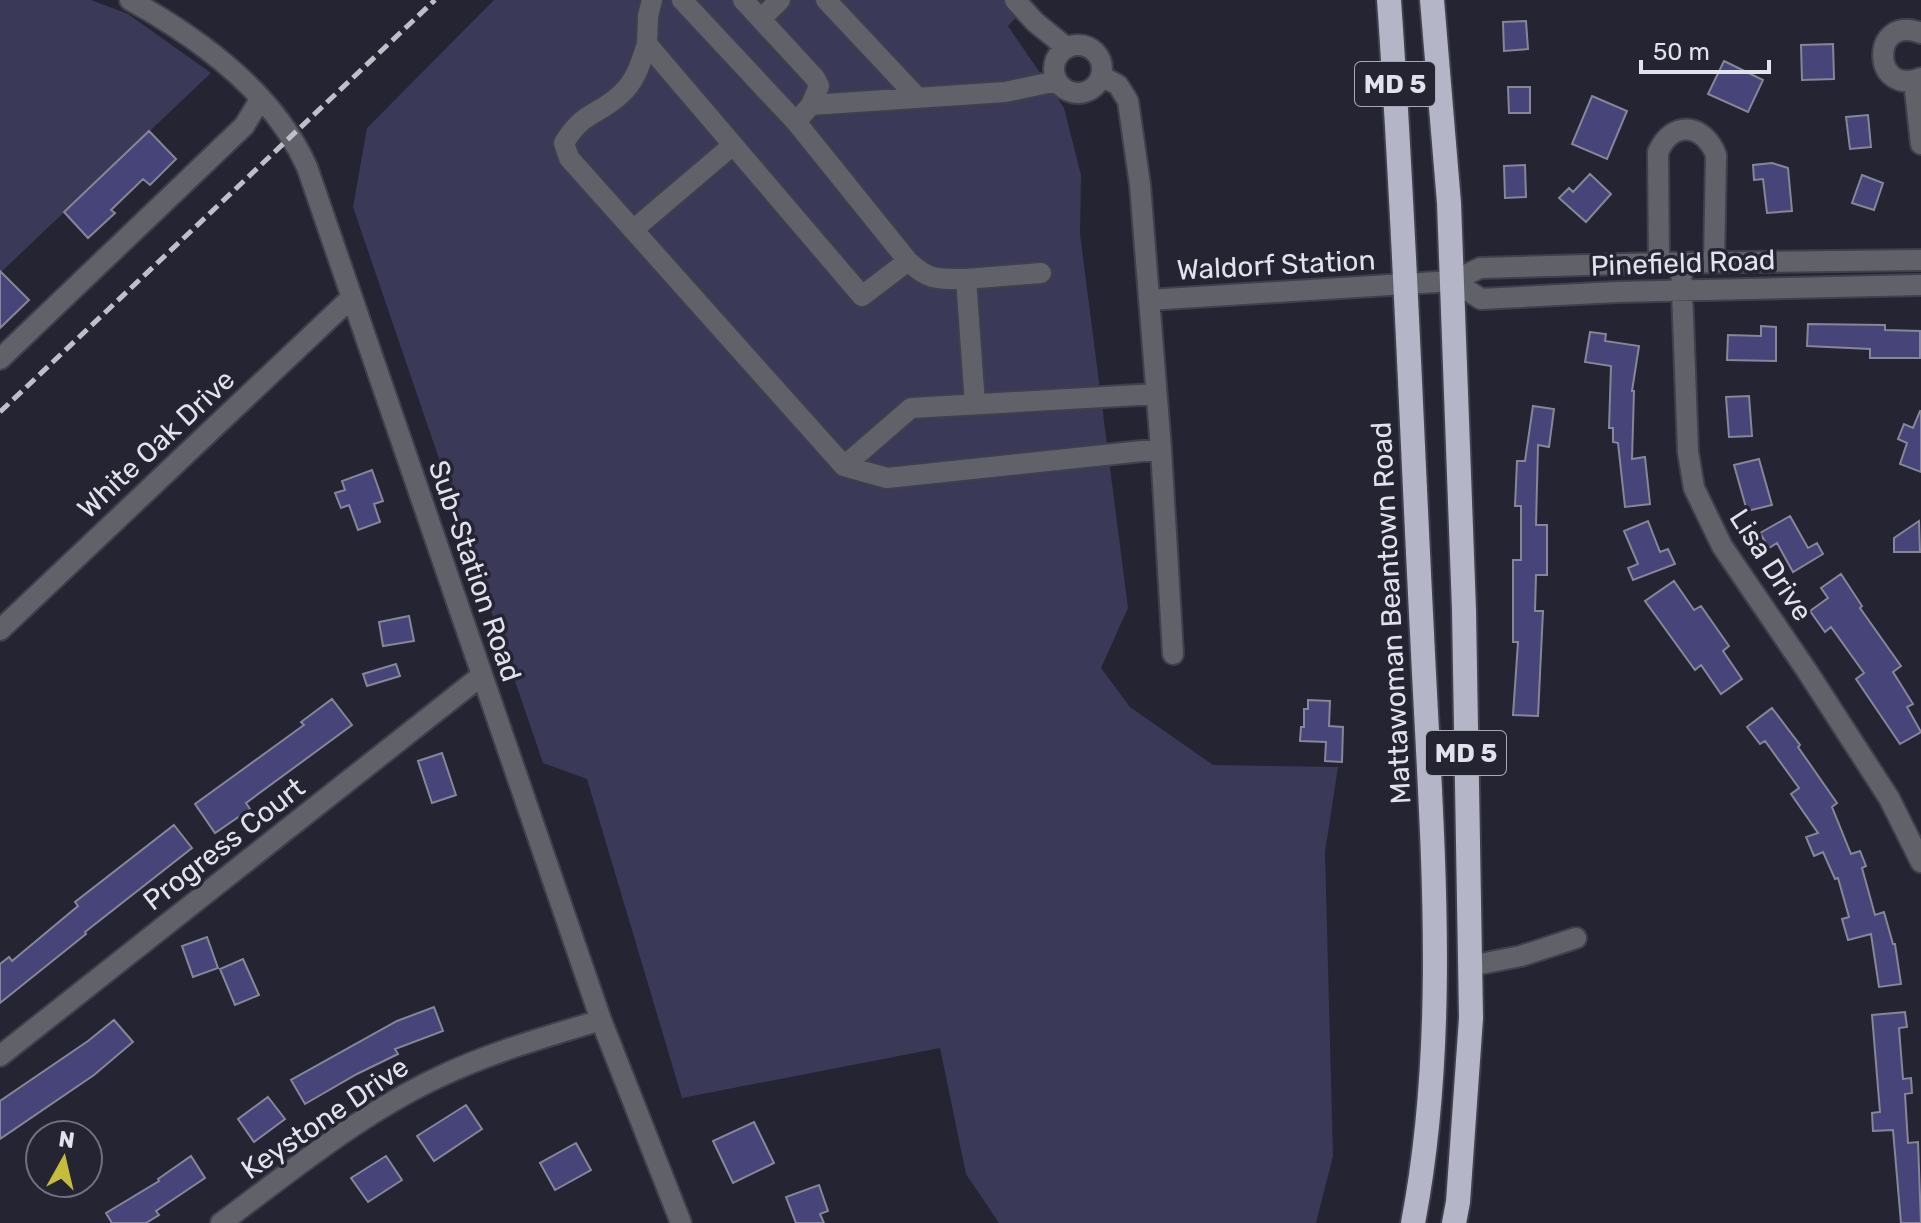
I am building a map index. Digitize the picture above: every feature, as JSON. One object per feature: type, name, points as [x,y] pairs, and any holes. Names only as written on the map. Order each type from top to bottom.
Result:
[{"type":"highway","name":"Mattawoman Beantown Road","points":[[1389,0],[1430,783],[1433,931],[1433,1064],[1413,1223]]},
{"type":"highway","name":"MD 5","points":[[1432,0],[1453,281],[1463,579],[1471,1018],[1454,1223]]},
{"type":"highway","points":[[1433,931],[1447,957],[1443,1108],[1438,1166],[1449,1183],[1459,1188]]},
{"type":"street","name":"Sub-Station Road","points":[[130,0],[163,18],[212,54],[260,100],[298,146],[601,1020],[681,1223]]},
{"type":"street","points":[[652,0],[647,44],[637,75],[621,95],[575,124],[564,143],[569,158],[844,466],[887,478],[1161,449]]},
{"type":"street","points":[[682,0],[796,122],[908,261],[922,274],[933,279],[966,279],[1041,273]]},
{"type":"street","points":[[743,0],[819,86],[818,95],[796,122]]},
{"type":"street","points":[[761,19],[780,0]]},
{"type":"street","points":[[826,0],[918,98]]},
{"type":"street","points":[[1015,0],[1035,22],[1067,48]]},
{"type":"street","points":[[1921,33],[1911,29],[1895,33],[1888,38],[1882,53],[1882,61],[1891,75],[1906,82],[1918,80],[1921,144]]},
{"type":"street","points":[[647,44],[862,296],[908,261]]},
{"type":"street","points":[[1082,46],[1096,54],[1102,68],[1101,76],[1092,89],[1069,92],[1057,81],[1054,75],[1056,59],[1067,48],[1082,46]]},
{"type":"street","points":[[1101,76],[1118,85],[1128,101],[1140,185],[1161,449],[1173,654]]},
{"type":"street","points":[[811,105],[1005,92],[1057,81]]},
{"type":"street","points":[[0,359],[244,126],[260,100]]},
{"type":"street","points":[[1659,263],[1658,152],[1672,132],[1686,129],[1701,133],[1711,141],[1716,155],[1714,263]]},
{"type":"street","points":[[633,230],[733,145]]},
{"type":"street","name":"Pinefield Road","points":[[1406,285],[1453,281],[1480,268],[1921,260]]},
{"type":"street","name":"Lisa Drive","points":[[1681,264],[1688,452],[1694,488],[1722,546],[1889,798],[1921,862]]},
{"type":"street","points":[[966,279],[975,404]]},
{"type":"street","name":"Pinefield Road","points":[[1453,281],[1481,299],[1683,290],[1921,285]]},
{"type":"street","name":"Waldorf Station","points":[[1149,300],[1406,285]]},
{"type":"street","name":"White Oak Drive","points":[[0,630],[351,298]]},
{"type":"street","points":[[844,466],[911,408],[1156,394]]},
{"type":"street","name":"Progress Court","points":[[0,1056],[481,676]]},
{"type":"street","points":[[1470,966],[1521,956],[1576,938]]},
{"type":"street","name":"Keystone Drive","points":[[221,1223],[374,1113],[438,1078],[496,1053],[601,1020]]},
{"type":"shaded area","points":[[0,0],[91,0],[128,14],[211,73],[0,273]]},
{"type":"shaded area","points":[[494,0],[1032,0],[1008,26],[1064,108],[1081,175],[1080,234],[1128,608],[1101,668],[1130,707],[1213,765],[1338,767],[1325,852],[1333,1156],[1316,1223],[999,1223],[966,1174],[940,1048],[682,1098],[587,779],[543,763],[353,207],[367,128]]},
{"type":"building","points":[[1526,21],[1528,49],[1504,51],[1503,22]]},
{"type":"building","points":[[1833,44],[1834,79],[1802,80],[1801,45]]},
{"type":"building","points":[[1724,61],[1763,80],[1748,112],[1708,94]]},
{"type":"building","points":[[1508,87],[1530,87],[1530,113],[1509,113]]},
{"type":"building","points":[[1592,96],[1627,111],[1607,159],[1572,144]]},
{"type":"building","points":[[1868,115],[1871,147],[1850,149],[1846,117]]},
{"type":"building","points":[[149,131],[176,159],[150,185],[143,179],[111,210],[115,213],[88,238],[64,212]]},
{"type":"building","points":[[1772,163],[1788,168],[1792,211],[1767,213],[1763,179],[1754,180],[1753,165]]},
{"type":"building","points":[[1525,165],[1526,197],[1505,198],[1504,166]]},
{"type":"building","points":[[1590,174],[1611,194],[1586,222],[1559,198],[1569,188],[1573,192]]},
{"type":"building","points":[[1862,175],[1883,183],[1874,210],[1852,203]]},
{"type":"building","points":[[0,271],[29,300],[0,328]]},
{"type":"building","points":[[1808,324],[1885,325],[1885,330],[1920,331],[1920,358],[1870,358],[1870,349],[1807,346]]},
{"type":"building","points":[[1761,326],[1776,327],[1776,361],[1727,360],[1728,335],[1761,336]]},
{"type":"building","points":[[1590,332],[1606,334],[1605,341],[1639,346],[1632,391],[1632,459],[1645,457],[1650,504],[1625,507],[1618,443],[1613,442],[1613,428],[1609,428],[1611,366],[1585,362]]},
{"type":"building","points":[[1749,396],[1752,436],[1729,437],[1726,397]]},
{"type":"building","points":[[1533,406],[1554,409],[1549,447],[1538,445],[1536,525],[1547,525],[1547,575],[1536,575],[1535,611],[1543,611],[1538,716],[1513,715],[1518,642],[1513,642],[1513,560],[1521,560],[1521,506],[1515,506],[1517,461],[1525,461]]},
{"type":"building","points":[[1920,411],[1921,472],[1900,464],[1907,443],[1898,439],[1904,424],[1913,428]]},
{"type":"building","points":[[1759,459],[1772,505],[1747,511],[1734,465]]},
{"type":"building","points":[[372,470],[383,501],[374,504],[380,522],[358,530],[349,505],[341,508],[335,493],[345,490],[342,481]]},
{"type":"building","points":[[1790,516],[1808,548],[1817,543],[1823,554],[1793,572],[1777,543],[1769,548],[1760,533]]},
{"type":"building","points":[[1648,521],[1660,552],[1668,549],[1675,564],[1633,580],[1628,568],[1638,564],[1624,531]]},
{"type":"building","points":[[1919,521],[1920,552],[1894,552],[1894,538]]},
{"type":"building","points":[[1841,574],[1862,606],[1860,608],[1901,666],[1893,672],[1913,704],[1907,707],[1921,732],[1900,744],[1856,679],[1864,673],[1831,627],[1825,632],[1810,611],[1828,598],[1821,588]]},
{"type":"building","points":[[1674,581],[1694,610],[1701,606],[1729,646],[1723,651],[1742,679],[1721,694],[1701,665],[1695,670],[1645,601]]},
{"type":"building","points":[[409,616],[414,641],[383,646],[379,622]]},
{"type":"building","points":[[396,664],[400,676],[367,686],[363,674]]},
{"type":"building","points":[[332,699],[352,725],[246,803],[250,809],[215,833],[195,804],[304,725],[301,722]]},
{"type":"building","points":[[1308,700],[1330,701],[1329,726],[1343,727],[1342,762],[1325,761],[1326,742],[1300,741]]},
{"type":"building","points":[[1772,708],[1837,803],[1832,807],[1851,854],[1860,851],[1866,866],[1862,868],[1875,915],[1884,912],[1895,944],[1901,984],[1879,987],[1871,934],[1848,940],[1842,919],[1849,917],[1838,878],[1835,879],[1823,852],[1814,856],[1806,837],[1818,833],[1791,794],[1799,788],[1765,741],[1760,744],[1747,727]]},
{"type":"building","points":[[442,753],[456,795],[432,803],[418,761]]},
{"type":"building","points":[[174,825],[192,848],[0,1003],[0,964],[9,957],[12,961],[78,906],[75,902]]},
{"type":"building","points":[[207,937],[218,968],[193,977],[182,946]]},
{"type":"building","points":[[243,959],[259,995],[235,1005],[220,969]]},
{"type":"building","points":[[434,1007],[443,1031],[395,1049],[398,1054],[305,1104],[291,1080],[397,1021]]},
{"type":"building","points":[[1905,1012],[1907,1027],[1899,1028],[1903,1079],[1911,1078],[1912,1093],[1905,1094],[1908,1143],[1918,1142],[1921,1223],[1901,1223],[1893,1130],[1873,1131],[1872,1113],[1880,1112],[1872,1015]]},
{"type":"building","points":[[114,1020],[133,1042],[94,1075],[29,1119],[24,1119],[24,1123],[0,1139],[0,1101]]},
{"type":"building","points":[[268,1097],[285,1119],[254,1142],[238,1119]]},
{"type":"building","points":[[466,1105],[482,1129],[434,1161],[417,1136]]},
{"type":"building","points":[[754,1122],[774,1163],[733,1183],[713,1141]]},
{"type":"building","points":[[576,1143],[591,1170],[555,1190],[540,1163]]},
{"type":"building","points":[[191,1156],[205,1178],[156,1211],[159,1215],[146,1223],[112,1223],[106,1213],[159,1181]]},
{"type":"building","points":[[386,1156],[402,1180],[368,1202],[351,1178]]},
{"type":"building","points":[[819,1185],[828,1211],[820,1214],[824,1223],[796,1223],[786,1197]]},
{"type":"railway","points":[[0,412],[435,0]]}]
